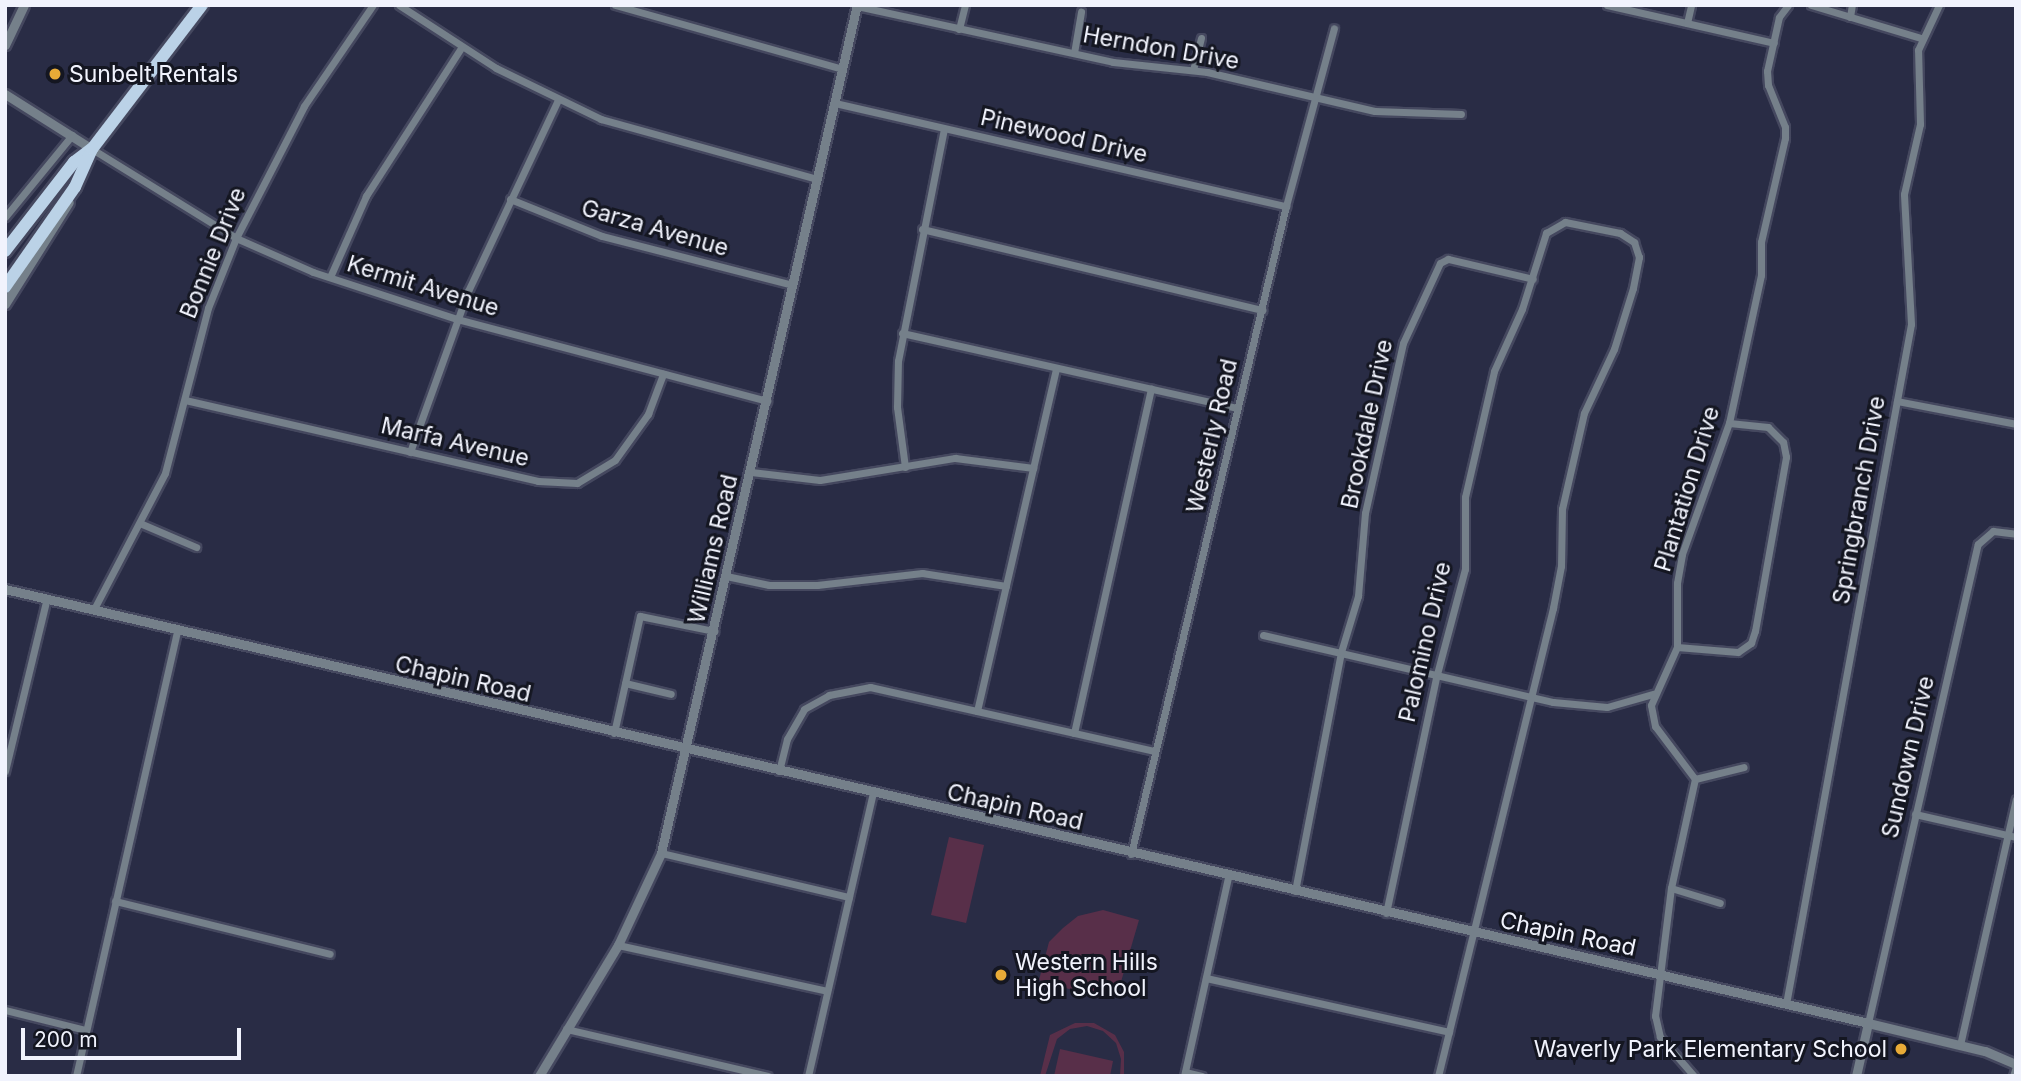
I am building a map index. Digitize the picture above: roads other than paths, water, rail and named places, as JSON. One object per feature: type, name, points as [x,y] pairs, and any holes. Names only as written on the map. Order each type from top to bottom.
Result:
[{"type":"main road","points":[[5,287],[75,187],[92,149],[202,5]]},
{"type":"main road","points":[[5,251],[74,162],[92,149]]},
{"type":"street","points":[[5,45],[24,5]]},
{"type":"street","name":"Bonnie Drive","points":[[94,609],[142,524],[165,473],[208,308],[236,237],[304,106],[373,5]]},
{"type":"street","points":[[400,5],[461,48],[558,100],[624,126],[817,179]]},
{"type":"street","points":[[615,5],[842,69]]},
{"type":"street","name":"Williams Road","points":[[539,1076],[618,945],[661,853],[857,5]]},
{"type":"street","name":"Herndon Drive","points":[[857,5],[1113,62],[1193,70],[1376,111],[1461,114]]},
{"type":"street","points":[[959,29],[965,5]]},
{"type":"street","points":[[1607,5],[1774,43]]},
{"type":"street","points":[[1687,23],[1691,5]]},
{"type":"street","name":"Plantation Drive","points":[[1653,694],[1677,647],[1677,583],[1682,554],[1729,423],[1761,275],[1764,222],[1785,138],[1785,127],[1768,85],[1779,17],[1788,5]]},
{"type":"street","points":[[1811,5],[1921,38]]},
{"type":"street","points":[[1850,17],[1852,5]]},
{"type":"street","name":"Springbranch Drive","points":[[1786,1004],[1911,324],[1904,194],[1920,124],[1916,65],[1921,38],[1939,5]]},
{"type":"street","points":[[1074,53],[1081,12]]},
{"type":"street","name":"Westerly Road","points":[[1131,854],[1286,206],[1334,28]]},
{"type":"street","points":[[1193,70],[1201,37]]},
{"type":"street","points":[[330,277],[366,196],[461,48]]},
{"type":"street","points":[[5,94],[92,149]]},
{"type":"street","points":[[410,452],[457,320],[510,199],[558,100]]},
{"type":"street","name":"Pinewood Drive","points":[[835,103],[1286,206]]},
{"type":"street","points":[[905,467],[897,407],[902,333],[944,129]]},
{"type":"street","points":[[5,217],[72,135]]},
{"type":"street","name":"Kermit Avenue","points":[[92,149],[236,237],[330,277],[457,320],[767,401]]},
{"type":"street","points":[[5,304],[62,220],[75,187]]},
{"type":"street","name":"Garza Avenue","points":[[510,199],[602,236],[793,285]]},
{"type":"street","name":"Palomino Drive","points":[[1386,913],[1437,674],[1465,569],[1465,497],[1494,370],[1533,279],[1546,233],[1555,225],[1566,222],[1620,233],[1634,242],[1639,257],[1614,349],[1584,412],[1562,509],[1561,566],[1531,698]]},
{"type":"street","points":[[922,229],[1262,310]]},
{"type":"street","name":"Brookdale Drive","points":[[1295,891],[1341,652],[1358,596],[1365,513],[1399,356],[1440,264],[1448,259],[1533,279]]},
{"type":"street","points":[[902,333],[1238,408]]},
{"type":"street","points":[[977,711],[1056,368]]},
{"type":"street","name":"Marfa Avenue","points":[[185,400],[538,481],[577,483],[615,460],[648,414],[663,374]]},
{"type":"street","points":[[1074,733],[1151,389]]},
{"type":"street","points":[[1896,401],[2015,423]]},
{"type":"street","points":[[1677,647],[1738,652],[1751,643],[1755,632],[1786,457],[1783,442],[1768,427],[1729,423]]},
{"type":"street","points":[[751,472],[820,480],[955,458],[1033,468]]},
{"type":"street","points":[[142,524],[196,547]]},
{"type":"street","name":"Sundown Drive","points":[[1868,1023],[1978,544],[1993,531],[2016,534]]},
{"type":"street","points":[[726,576],[768,585],[817,585],[922,573],[1006,586]]},
{"type":"street","name":"Chapin Road","points":[[5,589],[1228,877],[1868,1023],[1960,1045],[2016,1065]]},
{"type":"street","points":[[5,771],[47,598]]},
{"type":"street","points":[[614,733],[640,616],[714,631]]},
{"type":"street","points":[[76,1076],[177,631]]},
{"type":"street","points":[[1263,635],[1531,698],[1594,708],[1653,694],[1656,726],[1695,779],[1671,888],[1655,1006],[1660,1037],[1694,1076]]},
{"type":"street","points":[[625,683],[671,694]]},
{"type":"street","points":[[779,771],[797,717],[829,695],[870,687],[1155,751]]},
{"type":"street","points":[[1438,1076],[1531,698]]},
{"type":"street","points":[[1695,779],[1744,767]]},
{"type":"street","points":[[808,1076],[873,793]]},
{"type":"street","points":[[1960,1045],[2012,836],[2016,799]]},
{"type":"street","points":[[1914,814],[2012,836]]},
{"type":"street","points":[[661,853],[849,897]]},
{"type":"street","points":[[1202,1076],[1185,1074],[1228,877]]},
{"type":"street","points":[[1671,888],[1720,903]]},
{"type":"street","points":[[116,901],[330,954]]},
{"type":"street","points":[[618,945],[827,991]]},
{"type":"street","points":[[1206,978],[1449,1032]]},
{"type":"street","points":[[5,1010],[86,1030]]},
{"type":"street","points":[[1856,1076],[1868,1023]]},
{"type":"street","points":[[566,1029],[768,1076]]},
{"type":"street","points":[[2013,1076],[2016,1065]]},
{"type":"place","name":"Sunbelt Rentals","points":[[55,74]]},
{"type":"place","name":"Western Hills High School","points":[[1001,975]]},
{"type":"place","name":"Waverly Park Elementary School","points":[[1901,1049]]}]
